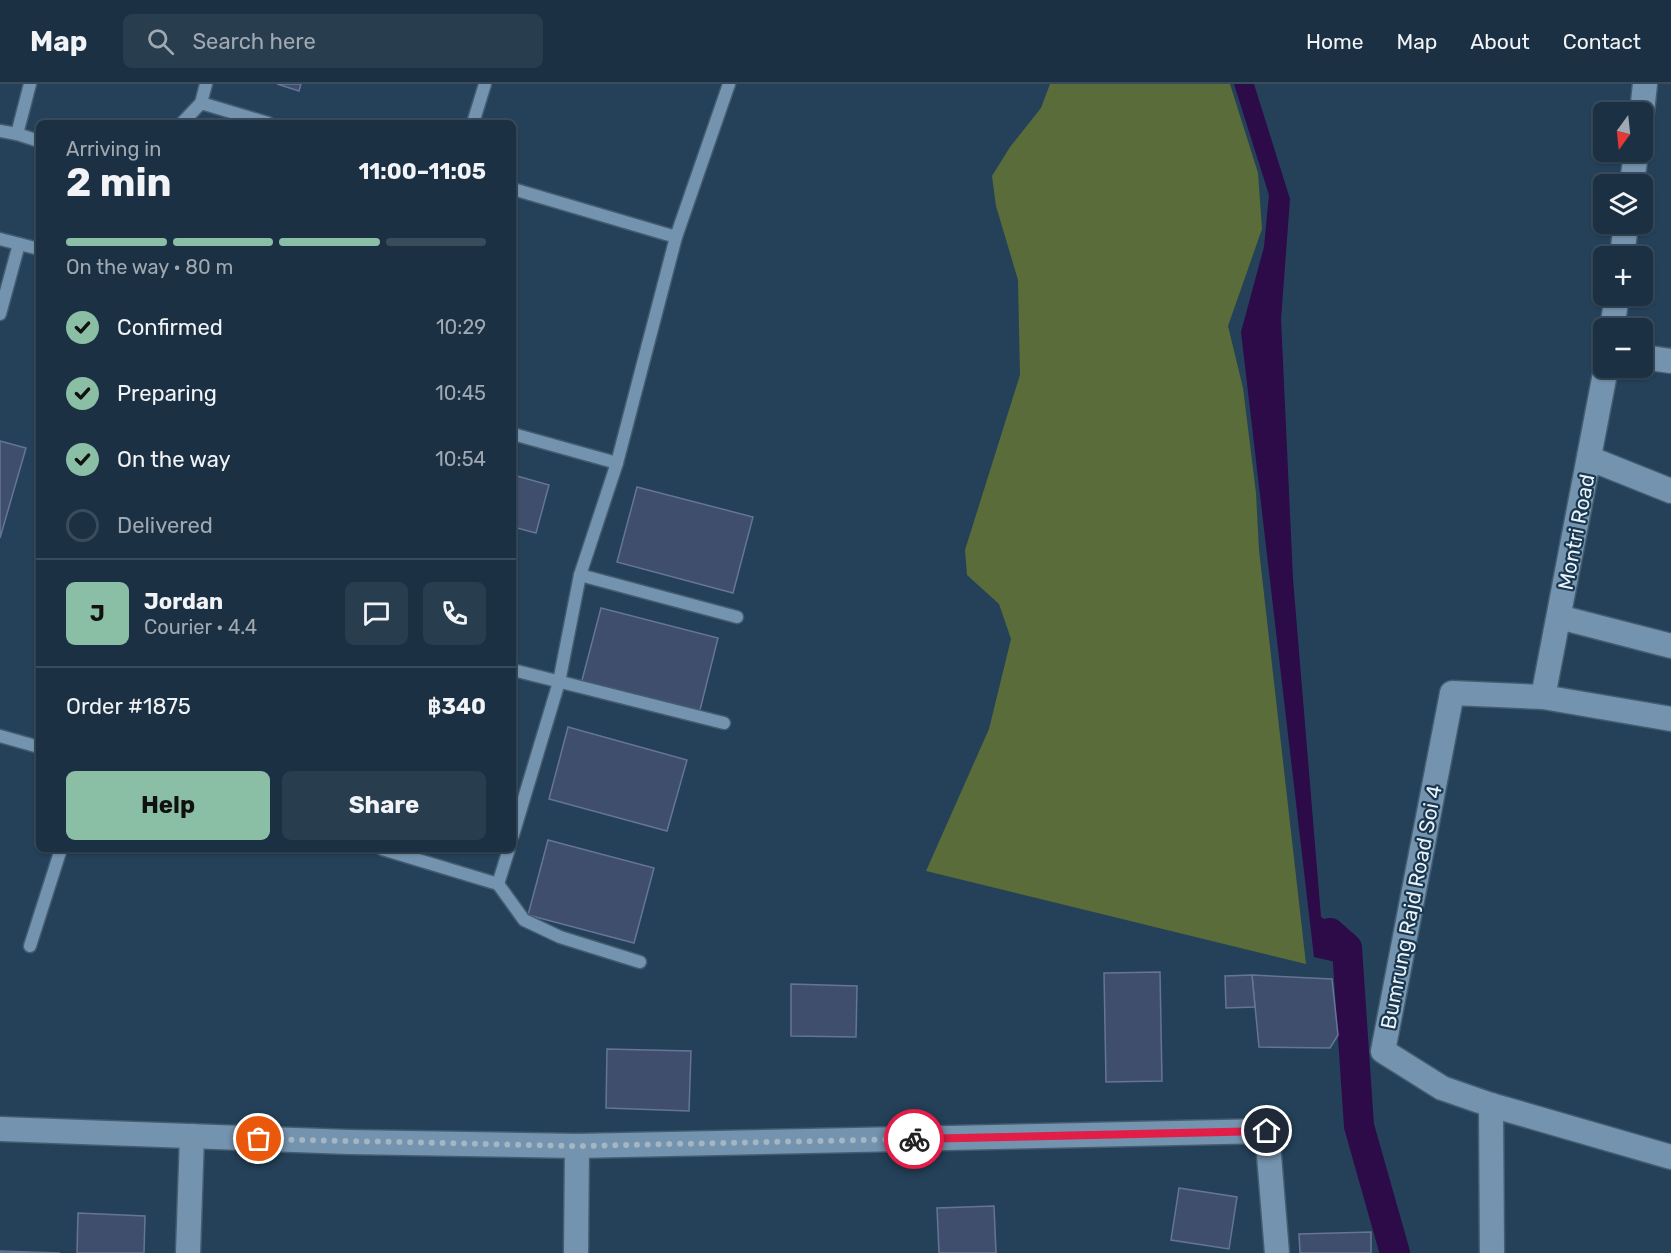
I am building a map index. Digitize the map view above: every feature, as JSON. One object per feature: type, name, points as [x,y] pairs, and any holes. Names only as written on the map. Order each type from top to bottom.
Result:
[{"type":"street","points":[[1643,102],[1646,84]]},
{"type":"street","points":[[1653,359],[1671,361]]},
{"type":"street","name":"Montri Road","points":[[1543,697],[1591,459],[1604,378]]},
{"type":"street","points":[[1591,459],[1671,491]]},
{"type":"street","points":[[1559,617],[1671,646]]},
{"type":"street","name":"Bumrung Rajd Road Soi 4","points":[[1543,697],[1452,693],[1383,1051],[1442,1088],[1491,1105],[1671,1157]]},
{"type":"street","points":[[1543,697],[1671,719]]},
{"type":"street","points":[[1491,1105],[1492,1253]]},
{"type":"street","points":[[0,1129],[577,1146],[1267,1131],[1276,1253]]},
{"type":"street","points":[[188,1253],[192,1136]]},
{"type":"street","points":[[576,1253],[577,1146]]},
{"type":"lane","points":[[17,134],[30,84]]},
{"type":"lane","points":[[185,120],[201,103],[206,84]]},
{"type":"lane","points":[[474,120],[484,84]]},
{"type":"lane","points":[[516,825],[559,682],[580,576],[618,463],[676,237],[729,84]]},
{"type":"lane","points":[[201,103],[258,120]]},
{"type":"lane","points":[[0,130],[36,140]]},
{"type":"lane","points":[[516,190],[676,237]]},
{"type":"lane","points":[[0,239],[36,248]]},
{"type":"lane","points":[[0,314],[19,244]]},
{"type":"lane","points":[[516,435],[618,463]]},
{"type":"lane","points":[[580,576],[737,617]]},
{"type":"lane","points":[[516,671],[724,723]]},
{"type":"lane","points":[[0,736],[36,746]]},
{"type":"lane","points":[[30,946],[60,852]]},
{"type":"lane","points":[[392,852],[498,884],[524,920],[560,938],[640,962]]},
{"type":"lane","points":[[498,884],[508,852]]},
{"type":"green space","points":[[1050,84],[1230,84],[1258,173],[1262,229],[1228,326],[1243,388],[1256,493],[1259,550],[1306,964],[926,871],[989,729],[1011,639],[999,604],[967,575],[965,550],[1020,375],[1018,280],[996,206],[992,176],[1010,147],[1041,108]]},
{"type":"shaded area","points":[[1234,84],[1254,84],[1290,199],[1281,319],[1293,579],[1321,917],[1361,943],[1362,968],[1314,957],[1241,332],[1264,247],[1269,195]]},
{"type":"building","points":[[277,84],[301,84],[299,91]]},
{"type":"building","points":[[0,441],[26,448],[0,538]]},
{"type":"building","points":[[517,476],[549,485],[536,533],[516,528]]},
{"type":"building","points":[[637,487],[753,517],[733,593],[617,562]]},
{"type":"building","points":[[601,608],[718,638],[699,714],[581,684]]},
{"type":"building","points":[[568,727],[687,760],[667,831],[549,799]]},
{"type":"building","points":[[548,840],[654,868],[634,943],[528,915]]},
{"type":"building","points":[[1160,972],[1162,1081],[1106,1082],[1104,973]]},
{"type":"building","points":[[1252,975],[1332,979],[1338,1035],[1330,1048],[1259,1047]]},
{"type":"building","points":[[1252,975],[1255,1007],[1226,1008],[1225,976]]},
{"type":"building","points":[[791,984],[857,986],[856,1037],[791,1036]]},
{"type":"building","points":[[607,1049],[691,1051],[689,1111],[606,1108]]},
{"type":"building","points":[[1179,1188],[1237,1197],[1229,1249],[1171,1240]]},
{"type":"building","points":[[994,1206],[996,1253],[939,1253],[937,1208]]},
{"type":"building","points":[[78,1213],[145,1216],[144,1253],[77,1253]]},
{"type":"building","points":[[1371,1232],[1371,1253],[1300,1253],[1299,1234]]},
{"type":"building","points":[[0,1251],[60,1253],[0,1253]]},
{"type":"waterway","points":[[1330,933],[1347,948],[1359,1126],[1395,1253]]},
{"type":"way so far","points":[[259,1139],[577,1146],[914,1139]]},
{"type":"route","points":[[914,1139],[1267,1131]]}]
